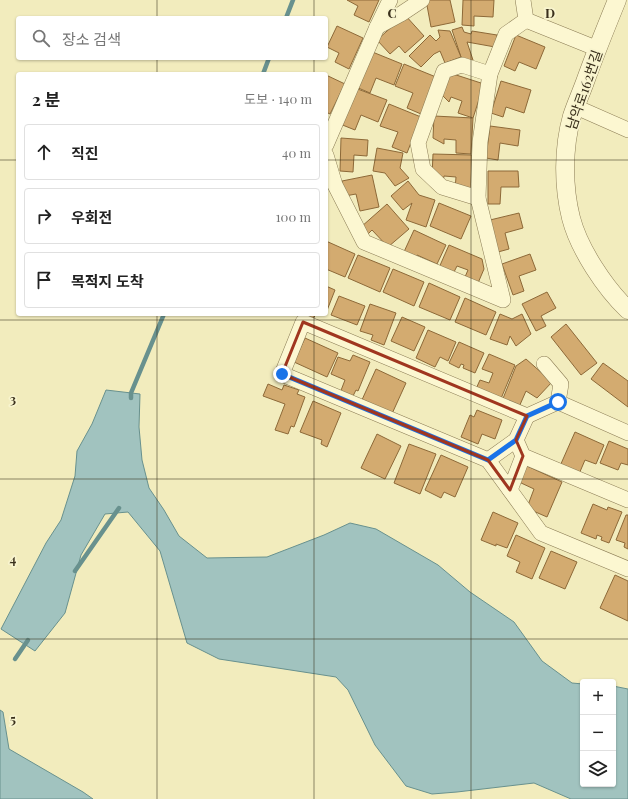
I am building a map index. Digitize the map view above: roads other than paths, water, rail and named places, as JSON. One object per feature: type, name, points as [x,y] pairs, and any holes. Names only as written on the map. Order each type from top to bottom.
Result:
[{"type":"street","points":[[328,140],[390,0]]},
{"type":"street","points":[[377,27],[401,14],[422,0]]},
{"type":"street","points":[[523,0],[526,20]]},
{"type":"street","name":"남악로162번길","points":[[617,0],[572,116],[568,137],[566,166],[567,192],[571,219],[580,242],[597,273],[615,297],[628,310]]},
{"type":"street","points":[[526,20],[598,49]]},
{"type":"street","points":[[328,162],[335,185],[364,242],[503,300],[478,198],[480,142],[490,74],[506,34],[526,20]]},
{"type":"street","points":[[478,198],[442,187],[423,169],[418,143],[444,71],[462,65],[490,74]]},
{"type":"street","points":[[576,107],[628,130]]},
{"type":"street","points":[[527,416],[302,322],[282,374],[488,460],[541,533],[628,569]]},
{"type":"street","points":[[544,364],[561,384],[558,402]]},
{"type":"street","points":[[488,460],[516,440],[527,416],[558,402],[628,433]]},
{"type":"street","points":[[516,440],[523,456],[628,500]]},
{"type":"street","points":[[510,490],[523,456]]},
{"type":"water","points":[[106,390],[140,394],[139,427],[142,460],[149,488],[179,536],[207,558],[267,557],[324,535],[350,523],[376,529],[438,565],[470,592],[514,622],[542,661],[572,683],[580,684],[580,787],[616,787],[616,687],[628,689],[628,799],[571,799],[534,783],[432,794],[406,786],[375,745],[348,690],[336,677],[219,659],[187,643],[160,551],[128,512],[105,514],[81,555],[65,613],[35,651],[1,629],[46,543],[61,520],[75,476],[77,451],[92,424]]},
{"type":"water","points":[[0,710],[3,712],[9,749],[93,799],[0,799]]},
{"type":"waterway","points":[[287,16],[293,0]]},
{"type":"waterway","points":[[264,72],[268,60]]},
{"type":"waterway","points":[[131,398],[131,393],[163,316]]},
{"type":"waterway","points":[[75,571],[119,508]]},
{"type":"waterway","points":[[15,659],[28,640]]}]
